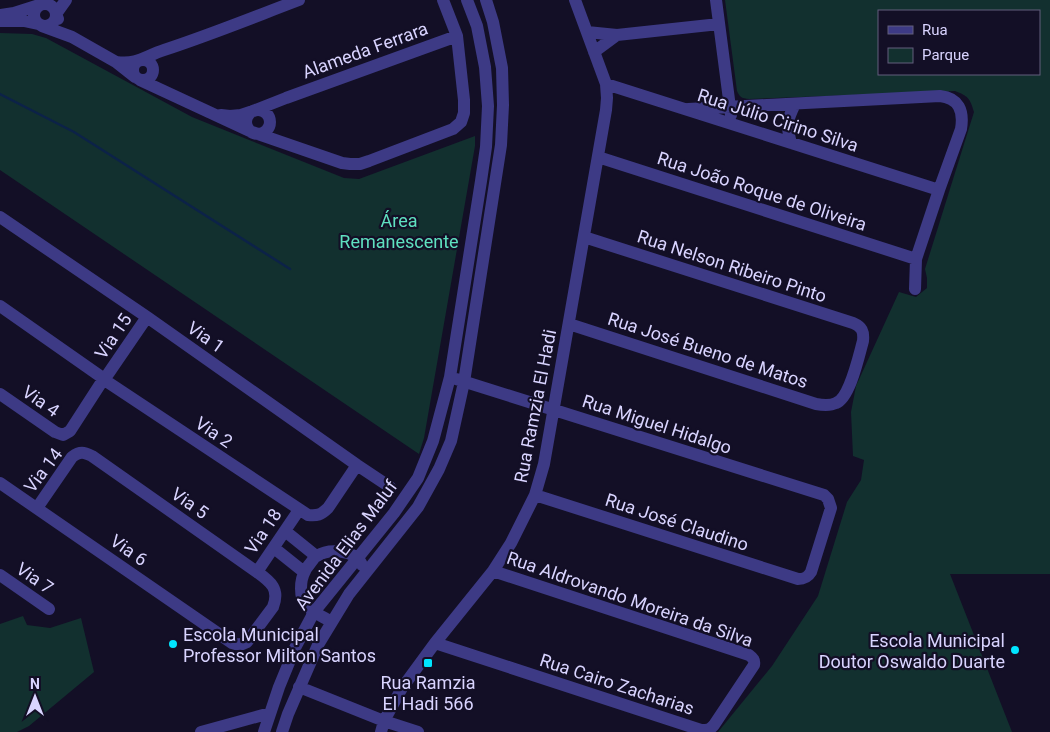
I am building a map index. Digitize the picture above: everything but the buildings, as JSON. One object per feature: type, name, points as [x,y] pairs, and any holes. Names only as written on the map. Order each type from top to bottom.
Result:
[{"type":"street","points":[[45,3],[36,8],[33,16],[34,20],[40,25],[54,22],[56,14],[66,0]]},
{"type":"street","points":[[137,79],[133,72],[133,67],[136,63],[157,52],[299,0]]},
{"type":"street","points":[[0,21],[24,21],[72,37],[116,62],[137,79],[252,132],[342,163],[360,164],[453,129],[461,122],[464,113],[464,100],[456,36],[444,0]]},
{"type":"street","name":"Avenida Elias Maluf","points":[[264,732],[279,687],[295,648],[314,612],[394,513],[418,478],[433,441],[450,377],[486,147],[488,106],[485,67],[477,26],[468,0]]},
{"type":"street","name":"Avenida Elias Maluf","points":[[282,732],[318,645],[350,594],[418,507],[439,469],[451,441],[464,382],[502,137],[504,105],[502,68],[493,22],[486,0]]},
{"type":"street","points":[[575,0],[606,84]]},
{"type":"street","points":[[716,0],[731,116],[737,125]]},
{"type":"street","points":[[0,15],[14,13],[45,3],[52,7],[60,24],[72,37]]},
{"type":"street","points":[[587,32],[617,35],[719,24]]},
{"type":"street","points":[[594,52],[617,35]]},
{"type":"street","name":"Alameda Ferrara","points":[[214,114],[241,115],[456,36]]},
{"type":"street","points":[[137,79],[148,80],[155,64],[174,47]]},
{"type":"street","points":[[116,62],[148,61],[151,64],[156,79],[168,92]]},
{"type":"street","name":"Rua Júlio Cirino Silva","points":[[606,84],[939,190]]},
{"type":"street","name":"Rua Ramzia El Hadi","points":[[383,727],[402,688],[435,643],[493,571],[511,542],[535,495],[544,464],[555,409],[606,110],[606,84]]},
{"type":"street","points":[[688,109],[940,96],[950,98],[959,107],[962,119],[961,129],[916,259],[914,289]]},
{"type":"street","name":"Alameda Ferrara","points":[[270,122],[286,98]]},
{"type":"street","points":[[791,142],[787,121],[795,104]]},
{"type":"street","points":[[270,122],[268,129],[258,133],[252,132],[247,124],[247,119],[253,111],[264,111],[268,114],[270,122],[288,144]]},
{"type":"street","name":"Rua João Roque de Oliveira","points":[[598,157],[916,259]]},
{"type":"street","name":"Via 1","points":[[0,217],[148,317],[390,487]]},
{"type":"street","name":"Rua Nelson Ribeiro Pinto","points":[[584,237],[858,325],[864,334],[863,341],[849,387],[844,397],[837,403]]},
{"type":"street","name":"Via 2","points":[[0,306],[299,510]]},
{"type":"street","name":"Via 15","points":[[63,434],[70,431],[76,424],[148,317]]},
{"type":"street","name":"Rua José Bueno de Matos","points":[[569,324],[816,404],[837,403]]},
{"type":"street","points":[[450,377],[464,382]]},
{"type":"street","name":"Rua Miguel Hidalgo","points":[[464,382],[824,495],[828,499],[831,508],[808,577]]},
{"type":"street","name":"Via 4","points":[[0,394],[55,432],[63,434]]},
{"type":"street","name":"Via 14","points":[[37,508],[72,457],[77,453]]},
{"type":"street","name":"Via 5","points":[[77,453],[86,453],[92,456],[257,572],[271,583],[276,593]]},
{"type":"street","points":[[299,510],[308,515],[316,516],[322,514],[357,465]]},
{"type":"street","name":"Via 6","points":[[0,483],[232,643],[238,645],[247,642],[273,607],[276,601],[276,593]]},
{"type":"street","name":"Rua José Claudino","points":[[535,495],[798,579],[808,577]]},
{"type":"street","name":"Via 18","points":[[257,572],[299,510]]},
{"type":"street","points":[[285,531],[316,556]]},
{"type":"street","points":[[274,548],[304,572]]},
{"type":"street","points":[[332,622],[314,612],[306,605],[302,597],[301,586],[304,572],[316,556],[326,552],[338,551],[358,558],[362,568],[350,594]]},
{"type":"street","name":"Rua Aldrovando Moreira da Silva","points":[[493,571],[749,655],[755,661]]},
{"type":"street","name":"Via 7","points":[[0,575],[49,609]]},
{"type":"street","name":"Rua Cairo Zacharias","points":[[435,643],[701,730],[709,730],[714,725],[753,669],[755,661]]},
{"type":"street","points":[[300,687],[383,727],[418,732]]},
{"type":"street","points":[[201,732],[270,713]]},
{"type":"green space","points":[[725,0],[1050,0],[1050,574],[950,574],[1012,732],[718,732],[772,666],[818,596],[847,502],[861,480],[864,460],[853,456],[851,412],[856,386],[899,292],[916,297],[927,288],[925,269],[974,112],[968,98],[955,91],[749,99],[739,95]]},
{"type":"green space","name":"Área Remanescente","points":[[0,33],[32,34],[46,38],[192,117],[344,178],[359,179],[475,136],[475,146],[424,438],[419,454],[0,170]]},
{"type":"green space","points":[[23,616],[27,625],[50,628],[81,618],[94,672],[29,726],[17,732],[0,732],[0,624]]},
{"type":"waterway","points":[[0,94],[74,132],[290,269]]},
{"type":"place","name":"Escola Municipal Professor Milton Santos","points":[[173,644]]},
{"type":"place","name":"Escola Municipal Doutor Oswaldo Duarte","points":[[1015,650]]},
{"type":"place","name":"Rua Ramzia El Hadi 566","points":[[428,663]]}]
